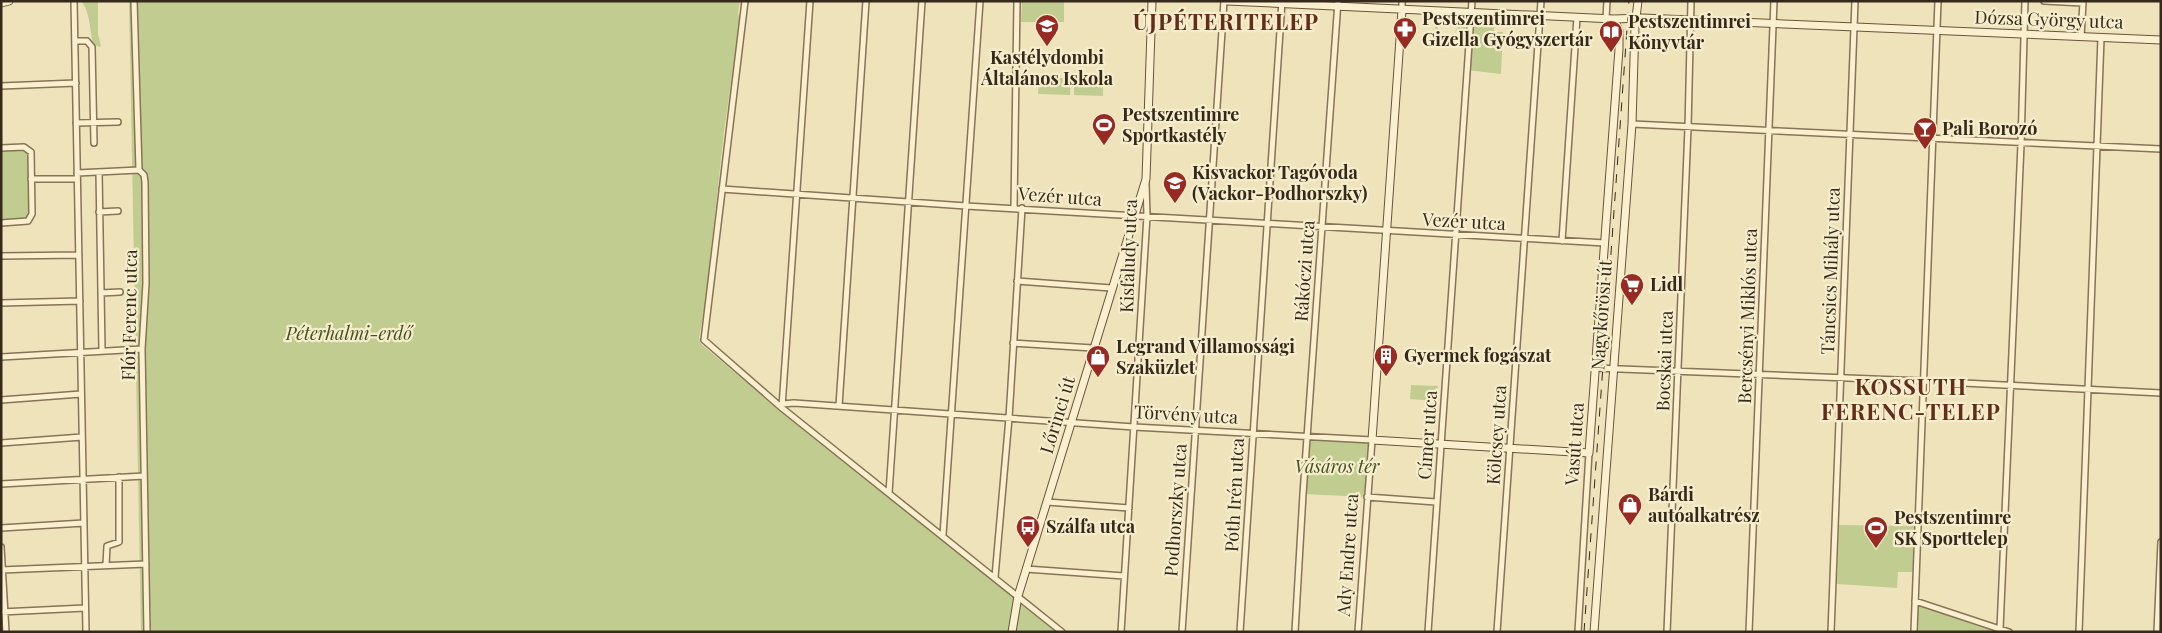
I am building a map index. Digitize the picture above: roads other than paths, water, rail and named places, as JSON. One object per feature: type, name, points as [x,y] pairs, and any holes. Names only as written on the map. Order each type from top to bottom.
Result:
[{"type":"street","points":[[1,3],[9,1]]},
{"type":"street","points":[[74,1],[86,632]]},
{"type":"street","name":"Flór Ferenc utca","points":[[134,1],[139,170],[144,175],[145,182],[146,283],[142,348],[147,632]]},
{"type":"street","points":[[745,1],[704,340],[782,406],[1062,632]]},
{"type":"street","points":[[782,406],[810,1]]},
{"type":"street","points":[[839,406],[866,1]]},
{"type":"street","points":[[889,493],[922,1]]},
{"type":"street","points":[[942,535],[980,1]]},
{"type":"street","points":[[1014,208],[1017,1]]},
{"type":"street","name":"Kisfaludy utca","points":[[1121,632],[1147,216],[1146,179],[1152,1]]},
{"type":"street","name":"Dózsa György utca","points":[[1226,1],[1338,4],[1402,10],[1614,19],[1691,20],[2161,40]]},
{"type":"street","name":"Podhorszky utca","points":[[1182,632],[1226,1]]},
{"type":"street","name":"Ady Endre utca","points":[[1358,632],[1402,1]]},
{"type":"street","name":"Címer utca","points":[[1428,632],[1472,1]]},
{"type":"street","name":"Kölcsey utca","points":[[1497,632],[1541,1]]},
{"type":"street","points":[[1606,18],[1607,1]]},
{"type":"street","name":"Nagykőrösi út","points":[[1594,632],[1632,124],[1638,1]]},
{"type":"street","name":"Bocskai utca","points":[[1668,632],[1688,128],[1691,1]]},
{"type":"street","name":"Bercsényi Miklós utca","points":[[1749,632],[1774,1]]},
{"type":"street","name":"Táncsics Mihály utca","points":[[1831,632],[1855,1]]},
{"type":"street","points":[[1914,632],[1938,1]]},
{"type":"street","points":[[2000,629],[2021,144],[2025,1]]},
{"type":"street","points":[[2044,1],[2083,2],[2081,37]]},
{"type":"street","name":"Póth Irén utca","points":[[1240,632],[1282,3]]},
{"type":"street","name":"Rákóczi utca","points":[[1295,632],[1302,494],[1308,437],[1338,4]]},
{"type":"street","points":[[1562,241],[1578,17]]},
{"type":"street","name":"Vasút utca","points":[[1578,632],[1619,40],[1619,30],[1614,19]]},
{"type":"street","points":[[2079,632],[2102,38]]},
{"type":"street","points":[[75,41],[87,41],[92,47],[94,143]]},
{"type":"street","points":[[1,86],[76,83]]},
{"type":"street","points":[[76,123],[118,122]]},
{"type":"street","points":[[1632,124],[2161,150]]},
{"type":"street","points":[[1,148],[24,147],[29,150],[32,214],[30,220],[25,222],[1,223]]},
{"type":"street","points":[[31,179],[139,170]]},
{"type":"street","points":[[99,172],[102,350]]},
{"type":"street","name":"Lőrinci út","points":[[1012,632],[1018,596],[1146,179]]},
{"type":"street","name":"Vezér utca","points":[[722,189],[966,206],[1605,244]]},
{"type":"street","points":[[995,577],[1022,208]]},
{"type":"street","points":[[99,212],[118,212]]},
{"type":"street","points":[[1,256],[79,255]]},
{"type":"street","points":[[1017,281],[1111,288]]},
{"type":"street","points":[[101,293],[120,292]]},
{"type":"street","points":[[1,304],[80,301]]},
{"type":"street","points":[[1013,343],[1093,348]]},
{"type":"street","points":[[1,357],[142,348]]},
{"type":"street","points":[[1595,368],[2161,393]]},
{"type":"street","points":[[1,400],[81,394]]},
{"type":"street","name":"Törvény utca","points":[[782,406],[794,403],[1134,427],[1589,453]]},
{"type":"street","points":[[1,443],[82,437]]},
{"type":"street","points":[[1,484],[144,476]]},
{"type":"street","points":[[106,565],[107,546],[119,542],[119,478]]},
{"type":"street","points":[[1367,497],[1436,502]]},
{"type":"street","points":[[1047,502],[1129,508]]},
{"type":"street","points":[[1,528],[84,522]]},
{"type":"street","points":[[2157,632],[2161,542]]},
{"type":"street","points":[[1,547],[3,612],[6,632]]},
{"type":"street","points":[[2,570],[146,564]]},
{"type":"street","points":[[1026,569],[1124,576]]},
{"type":"street","points":[[1915,601],[2009,632]]},
{"type":"street","points":[[3,612],[85,608]]},
{"type":"railway","points":[[1584,632],[1629,1]]},
{"type":"place","name":"Kastélydombi Általános Iskola","points":[[1047,47]]},
{"type":"place","name":"Pestszentimrei Gizella Gyógyszertár","points":[[1405,50]]},
{"type":"place","name":"Pestszentimrei Könyvtár","points":[[1611,53]]},
{"type":"place","name":"Pestszentimre Sportkastély","points":[[1104,146]]},
{"type":"place","name":"Pali Borozó","points":[[1925,150]]},
{"type":"place","name":"Kisvackor Tagóvoda (Vackor-Podhorszky)","points":[[1175,204]]},
{"type":"place","name":"Lidl","points":[[1632,306]]},
{"type":"place","name":"Gyermek fogászat","points":[[1386,377]]},
{"type":"place","name":"Legrand Villamossági Szaküzlet","points":[[1098,378]]},
{"type":"place","name":"Bárdi autóalkatrész","points":[[1630,526]]},
{"type":"place","name":"Szálfa utca","points":[[1028,548]]},
{"type":"place","name":"Pestszentimre SK Sporttelep","points":[[1876,549]]},
{"type":"district","name":"ÚJPÉTERITELEP","points":[[1226,22]]},
{"type":"district","name":"KOSSUTH FERENC-TELEP","points":[[1911,400]]},
{"type":"park label","name":"Péterhalmi-erdő","points":[[349,334]]},
{"type":"park label","name":"Vásáros tér","points":[[1337,467]]}]
